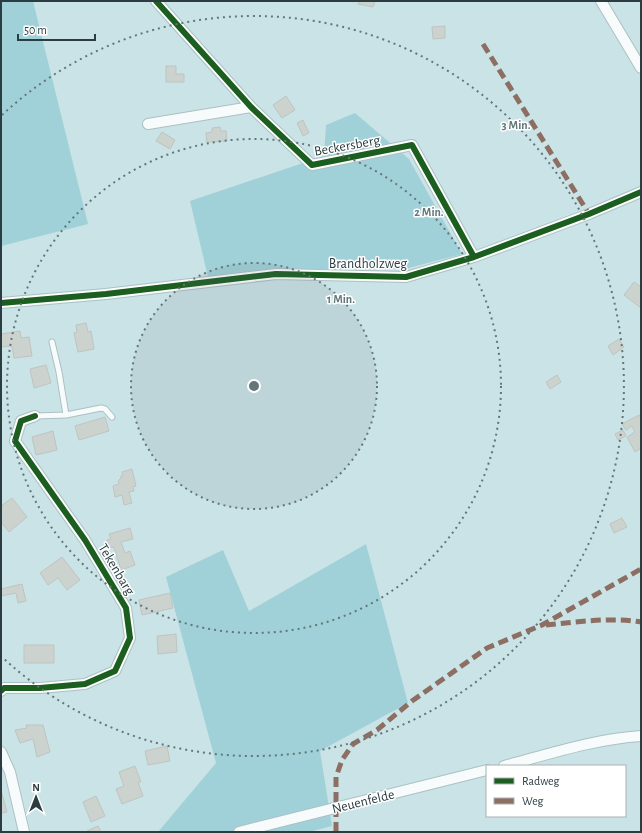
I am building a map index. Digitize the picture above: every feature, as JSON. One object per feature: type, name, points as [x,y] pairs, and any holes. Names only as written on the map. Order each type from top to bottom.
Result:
[{"type":"street","name":"Beckersberg","points":[[156,1],[251,107],[312,166],[412,145],[474,257]]},
{"type":"street","points":[[601,1],[641,68]]},
{"type":"street","points":[[148,124],[251,107]]},
{"type":"street","name":"Brandholzweg","points":[[1,303],[106,294],[276,274],[406,277],[474,257],[589,214],[641,192]]},
{"type":"street","name":"Tekenbarg","points":[[1,691],[4,688],[40,688],[85,684],[115,671],[130,638],[126,608],[85,540],[15,441],[21,421],[35,416]]},
{"type":"street","points":[[508,765],[593,743],[641,736]]},
{"type":"street","points":[[1,752],[10,772],[24,832]]},
{"type":"street","name":"Neuenfelde","points":[[239,832],[486,770]]},
{"type":"lane","points":[[52,342],[59,372],[66,415]]},
{"type":"lane","points":[[35,416],[66,415],[101,408],[112,417]]},
{"type":"shaded area","points":[[1,1],[33,1],[88,224],[1,246]]},
{"type":"shaded area","points":[[355,113],[409,159],[462,254],[405,269],[282,269],[208,277],[190,201],[324,156],[326,125]]},
{"type":"shaded area","points":[[366,544],[408,703],[320,751],[332,826],[309,832],[158,832],[216,763],[166,577],[223,550],[249,611]]},
{"type":"building","points":[[359,1],[375,1],[373,7],[358,4]]},
{"type":"building","points":[[445,26],[445,38],[433,39],[432,27]]},
{"type":"building","points":[[166,66],[176,66],[176,74],[184,74],[184,82],[166,82]]},
{"type":"building","points":[[286,96],[295,110],[282,118],[273,105]]},
{"type":"building","points":[[303,120],[309,133],[303,136],[297,123]]},
{"type":"building","points":[[220,127],[221,131],[226,131],[227,141],[207,142],[206,133],[212,132],[212,128]]},
{"type":"building","points":[[162,132],[175,140],[170,149],[156,141]]},
{"type":"building","points":[[634,282],[641,287],[641,308],[624,295]]},
{"type":"building","points":[[86,323],[88,332],[91,331],[94,349],[78,352],[74,333],[77,332],[76,325]]},
{"type":"building","points":[[20,331],[21,338],[29,337],[32,356],[14,358],[12,346],[1,347],[1,334]]},
{"type":"building","points":[[619,339],[624,347],[613,355],[608,346]]},
{"type":"building","points":[[46,365],[51,383],[34,388],[30,369]]},
{"type":"building","points":[[557,375],[561,382],[550,389],[546,382]]},
{"type":"building","points":[[639,415],[641,418],[641,448],[635,452],[627,437],[635,432],[632,426],[626,430],[622,424]]},
{"type":"building","points":[[105,417],[109,431],[79,440],[75,426]]},
{"type":"building","points":[[623,430],[626,436],[618,440],[615,434]]},
{"type":"building","points":[[53,431],[57,450],[36,455],[32,437]]},
{"type":"building","points":[[132,469],[136,486],[133,487],[134,491],[129,492],[132,503],[124,505],[122,495],[115,497],[113,486],[119,484],[118,481],[123,475],[122,472]]},
{"type":"building","points":[[12,498],[27,517],[9,532],[1,522],[1,506]]},
{"type":"building","points":[[622,518],[627,527],[614,533],[610,524]]},
{"type":"building","points":[[130,528],[133,539],[121,542],[125,553],[130,551],[135,565],[121,570],[114,547],[109,548],[107,540],[111,539],[109,534]]},
{"type":"building","points":[[62,557],[80,580],[67,590],[58,578],[48,585],[40,573]]},
{"type":"building","points":[[22,584],[26,601],[18,603],[16,593],[1,596],[1,589]]},
{"type":"building","points":[[170,593],[173,608],[142,615],[139,600]]},
{"type":"building","points":[[176,634],[177,652],[158,654],[157,636]]},
{"type":"building","points":[[24,645],[54,645],[54,663],[24,663]]},
{"type":"building","points":[[26,725],[43,725],[50,752],[37,757],[33,739],[20,743],[15,730],[27,728]]},
{"type":"building","points":[[167,746],[170,761],[148,765],[145,751]]},
{"type":"building","points":[[135,766],[141,782],[138,782],[143,796],[122,804],[116,789],[124,786],[119,772]]},
{"type":"building","points":[[1,790],[7,812],[1,813]]},
{"type":"building","points":[[96,796],[105,816],[91,822],[83,802]]},
{"type":"building","points":[[98,826],[101,832],[87,832],[87,831]]},
{"type":"marked path","points":[[483,44],[589,214]]},
{"type":"marked path","points":[[336,832],[336,777],[342,760],[353,744],[377,730],[412,701],[487,648],[542,625],[641,569]]},
{"type":"marked path","points":[[546,625],[605,620],[641,622]]},
{"type":"cycle path","points":[[156,1],[251,107],[312,165],[412,145],[474,257]]},
{"type":"cycle path","points":[[1,303],[106,294],[276,274],[406,277],[474,257],[589,214],[641,192]]},
{"type":"cycle path","points":[[1,691],[4,688],[40,688],[85,684],[115,671],[130,638],[126,608],[85,540],[15,441],[21,421],[35,416]]}]
